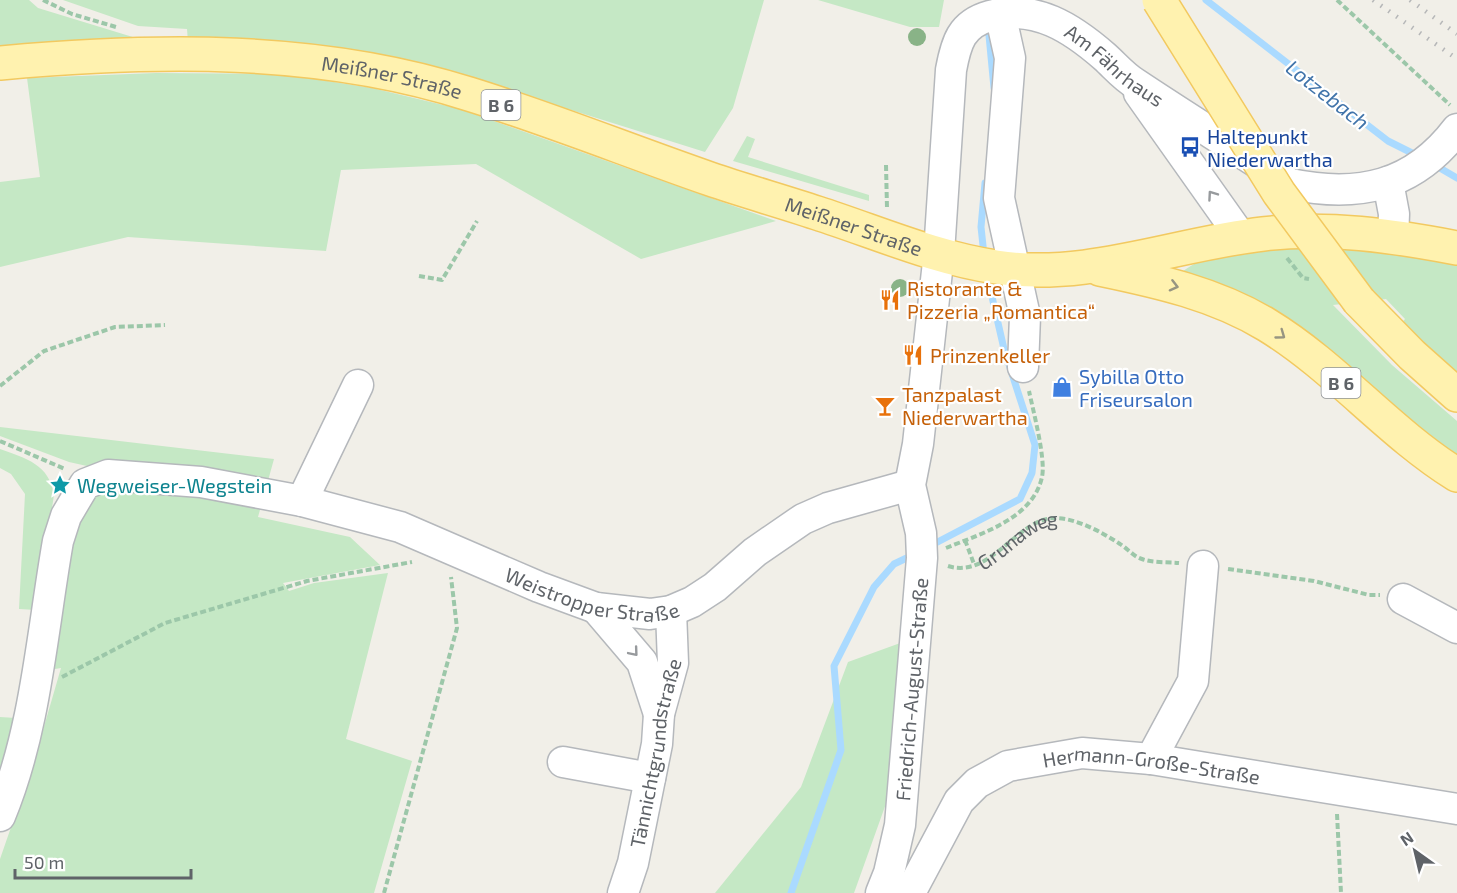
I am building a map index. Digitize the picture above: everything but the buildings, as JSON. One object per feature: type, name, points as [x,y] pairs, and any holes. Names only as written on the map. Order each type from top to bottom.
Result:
[{"type":"main road","points":[[1159,0],[1279,193],[1359,301],[1412,355],[1457,395]]},
{"type":"main road","name":"Meißner Straße","points":[[0,63],[118,57],[287,57],[378,70],[466,93],[708,178],[939,253]]},
{"type":"main road","name":"B 6","points":[[939,253],[995,267],[1092,267],[1241,237],[1312,232],[1393,238],[1457,249]]},
{"type":"main road","name":"B 6","points":[[1092,267],[1187,289],[1230,305],[1269,326],[1408,441],[1457,475]]},
{"type":"street","name":"Am Fährhaus","points":[[989,16],[1034,13],[1064,26],[1132,82],[1290,184],[1320,190],[1349,191],[1399,177],[1452,136]]},
{"type":"street","points":[[910,485],[918,444],[939,253],[955,47],[962,30],[989,16],[1010,58],[995,267],[1025,316],[1023,367]]},
{"type":"street","points":[[1132,82],[1241,237]]},
{"type":"street","points":[[1393,238],[1399,177]]},
{"type":"street","points":[[302,501],[358,385]]},
{"type":"street","name":"Weistropper Straße","points":[[85,484],[108,474],[123,474],[201,482],[302,501],[400,527],[596,608],[650,614],[671,611],[715,587],[755,552],[803,519],[828,508],[910,485]]},
{"type":"street","points":[[0,816],[20,758],[58,540],[66,516],[85,484]]},
{"type":"street","name":"Friedrich-August-Straße","points":[[882,893],[900,825],[921,546],[910,485]]},
{"type":"street","points":[[1151,759],[1193,681],[1203,566]]},
{"type":"street","points":[[1403,599],[1457,628]]},
{"type":"street","points":[[596,608],[642,662],[659,714]]},
{"type":"street","name":"Tännichtgrundstraße","points":[[623,893],[633,863],[650,778],[659,714],[674,663],[671,611]]},
{"type":"street","name":"Hermann-Große-Straße","points":[[910,893],[959,801],[977,783],[1008,766],[1082,753],[1151,759],[1457,808]]},
{"type":"street","points":[[563,762],[650,778]]},
{"type":"path","points":[[43,0],[72,14],[122,29]]},
{"type":"path","points":[[1336,0],[1457,111]]},
{"type":"path","points":[[879,234],[888,206],[886,165]]},
{"type":"path","points":[[419,276],[442,280],[477,221]]},
{"type":"path","points":[[0,386],[44,351],[115,327],[165,325]]},
{"type":"path","name":"Grunaweg","points":[[921,546],[965,540],[1020,513],[1042,477],[1037,430],[1023,367]]},
{"type":"path","points":[[0,441],[66,470],[85,484]]},
{"type":"path","name":"Grunaweg","points":[[921,546],[957,569],[974,564],[1003,549],[1019,533],[1044,519],[1061,519],[1079,523],[1119,543],[1141,559],[1292,577],[1368,595],[1403,599]]},
{"type":"path","points":[[965,540],[974,564]]},
{"type":"path","points":[[33,693],[165,623],[307,581],[421,560],[447,548],[457,628],[384,893]]},
{"type":"path","points":[[1336,807],[1341,893]]},
{"type":"green space","points":[[0,0],[29,0],[38,8],[136,38],[135,42],[0,50]]},
{"type":"green space","points":[[63,0],[764,0],[733,108],[705,152],[568,109],[560,113],[397,61],[296,42],[188,42],[187,29],[138,26]]},
{"type":"green space","points":[[818,0],[944,0],[939,27],[910,27]]},
{"type":"green space","points":[[156,73],[283,74],[372,88],[460,109],[776,221],[641,259],[476,164],[341,170],[326,251],[128,237],[0,267],[0,182],[40,177],[27,78]]},
{"type":"green space","points":[[747,136],[755,139],[748,157],[869,195],[869,201],[733,161]]},
{"type":"green space","points":[[1289,245],[1357,248],[1457,262],[1457,375],[1401,324],[1405,319],[1386,299],[1333,305],[1392,365],[1457,421],[1457,464],[1182,272],[1193,264],[1219,255]]},
{"type":"green space","points":[[0,427],[274,459],[258,517],[350,537],[380,565],[283,583],[289,591],[314,583],[388,573],[346,739],[412,761],[374,893],[0,893],[0,859],[34,761],[61,668],[49,670],[68,544],[96,468],[69,462],[0,436]]},
{"type":"green space","points":[[0,449],[28,460],[42,469],[54,495],[36,610],[19,609],[25,494],[11,474],[0,468]]},
{"type":"green space","points":[[903,642],[893,784],[854,893],[715,893],[801,787],[848,662]]},
{"type":"green space","points":[[0,717],[16,718],[0,769]]},
{"type":"waterway","name":"Lotzebach","points":[[1206,0],[1388,141],[1418,156]]},
{"type":"waterway","points":[[988,25],[994,88]]},
{"type":"waterway","name":"Lotzebach","points":[[1433,164],[1457,178]]},
{"type":"waterway","points":[[984,255],[981,227],[985,183]]},
{"type":"waterway","points":[[928,547],[1020,499],[1032,473],[1035,445],[1004,349],[987,275]]},
{"type":"waterway","points":[[791,893],[841,750],[834,666],[874,587],[894,564],[913,555]]},
{"type":"railway","points":[[1373,0],[1457,59]]},
{"type":"railway","points":[[1410,0],[1457,34]]},
{"type":"place","name":"Haltepunkt Niederwartha","points":[[1190,147]]},
{"type":"place","name":"Ristorante & Pizzeria „Romantica“","points":[[890,300]]},
{"type":"place","name":"Prinzenkeller","points":[[913,355]]},
{"type":"place","name":"Sybilla Otto Friseursalon","points":[[1062,387]]},
{"type":"place","name":"Tanzpalast Niederwartha","points":[[885,406]]},
{"type":"place","name":"Wegweiser-Wegstein","points":[[60,485]]}]
